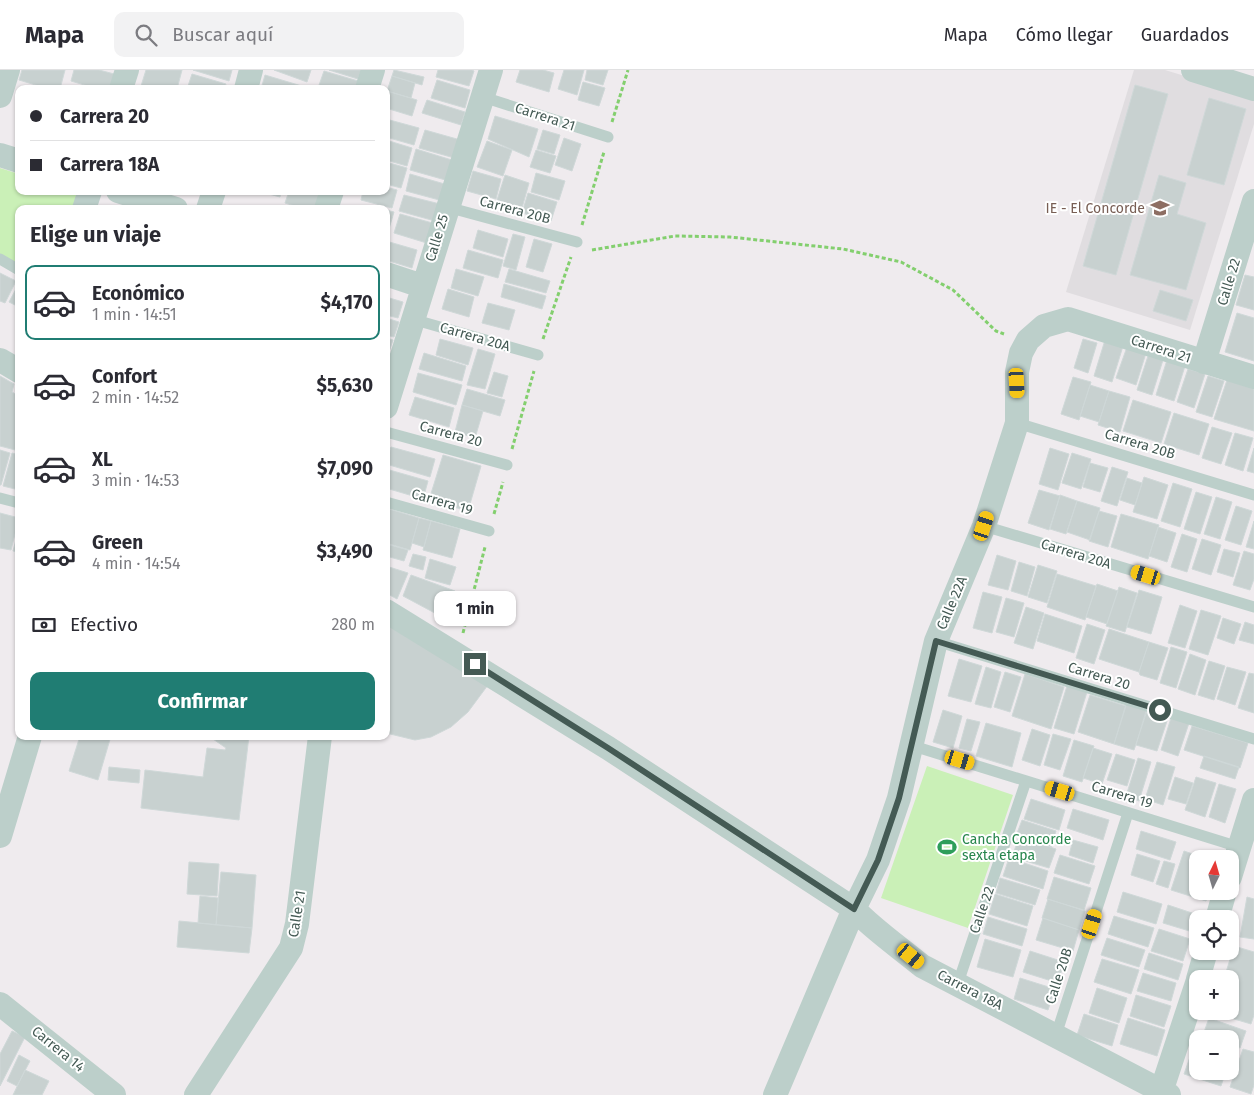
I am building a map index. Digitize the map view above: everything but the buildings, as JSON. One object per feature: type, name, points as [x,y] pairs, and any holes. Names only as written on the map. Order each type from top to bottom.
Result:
[{"type":"street","points":[[0,96],[8,70]]},
{"type":"street","points":[[122,85],[127,70]]},
{"type":"street","points":[[247,85],[252,70]]},
{"type":"street","points":[[368,85],[373,70]]},
{"type":"street","name":"Calle 25","points":[[390,393],[446,207],[491,70]]},
{"type":"street","points":[[1193,70],[1254,89]]},
{"type":"street","points":[[0,155],[15,160]]},
{"type":"street","points":[[131,195],[163,205]]},
{"type":"street","name":"Calle 22","points":[[1204,362],[1246,254],[1254,201]]},
{"type":"street","points":[[390,275],[422,286]]},
{"type":"street","name":"Carrera 21","points":[[1028,340],[1044,326],[1068,319],[1254,377]]},
{"type":"street","name":"Calle 22A","points":[[776,1095],[854,909],[878,860],[899,798],[936,641],[984,526],[1017,422],[1017,372],[1021,353],[1028,340]]},
{"type":"street","points":[[0,360],[15,369]]},
{"type":"street","name":"Carrera 18A","points":[[390,613],[608,748],[854,909],[868,924],[889,938],[922,966],[958,983],[1164,1094]]},
{"type":"street","points":[[0,836],[29,740]]},
{"type":"street","name":"Calle 21","points":[[196,1095],[291,948],[297,924],[320,740]]},
{"type":"street","points":[[1238,850],[1254,800]]},
{"type":"street","name":"Carrera 14","points":[[0,1004],[114,1095]]},
{"type":"street","points":[[1164,1094],[1189,1009]]},
{"type":"lane","name":"Carrera 21","points":[[483,97],[608,137]]},
{"type":"lane","name":"Carrera 20B","points":[[446,207],[577,242]]},
{"type":"lane","points":[[0,259],[15,268]]},
{"type":"lane","name":"Carrera 20A","points":[[412,319],[538,355]]},
{"type":"lane","name":"Carrera 20B","points":[[1017,422],[1254,495]]},
{"type":"lane","name":"Carrera 20","points":[[390,433],[507,465]]},
{"type":"lane","points":[[0,498],[15,502]]},
{"type":"lane","name":"Carrera 19","points":[[390,503],[489,532]]},
{"type":"lane","name":"Carrera 20A","points":[[984,526],[1254,607]]},
{"type":"lane","name":"Carrera 20","points":[[936,641],[1254,739]]},
{"type":"lane","name":"Carrera 19","points":[[910,745],[1239,847]]},
{"type":"lane","name":"Calle 22","points":[[958,983],[1026,781]]},
{"type":"lane","name":"Calle 20B","points":[[1056,1035],[1128,813]]},
{"type":"path","points":[[590,250],[675,236],[730,237],[843,249],[901,262],[953,290],[996,331],[1013,339],[1028,340]]},
{"type":"shaded area","name":"IE - El Concorde","points":[[1134,70],[1165,70],[1254,97],[1254,124],[1190,330],[1066,292]]},
{"type":"green space","points":[[0,168],[15,173],[15,195],[77,195],[83,197],[80,205],[15,205],[15,263],[0,254]]},
{"type":"green space","name":"Cancha Concorde sexta etapa","points":[[927,766],[1013,795],[968,928],[881,898]]},
{"type":"place","name":"IE - El Concorde","points":[[1160,208]]},
{"type":"place","name":"Cancha Concorde sexta etapa","points":[[947,847]]},
{"type":"route","points":[[475,664],[608,748],[854,909],[878,860],[899,798],[936,641],[1160,710]]}]
